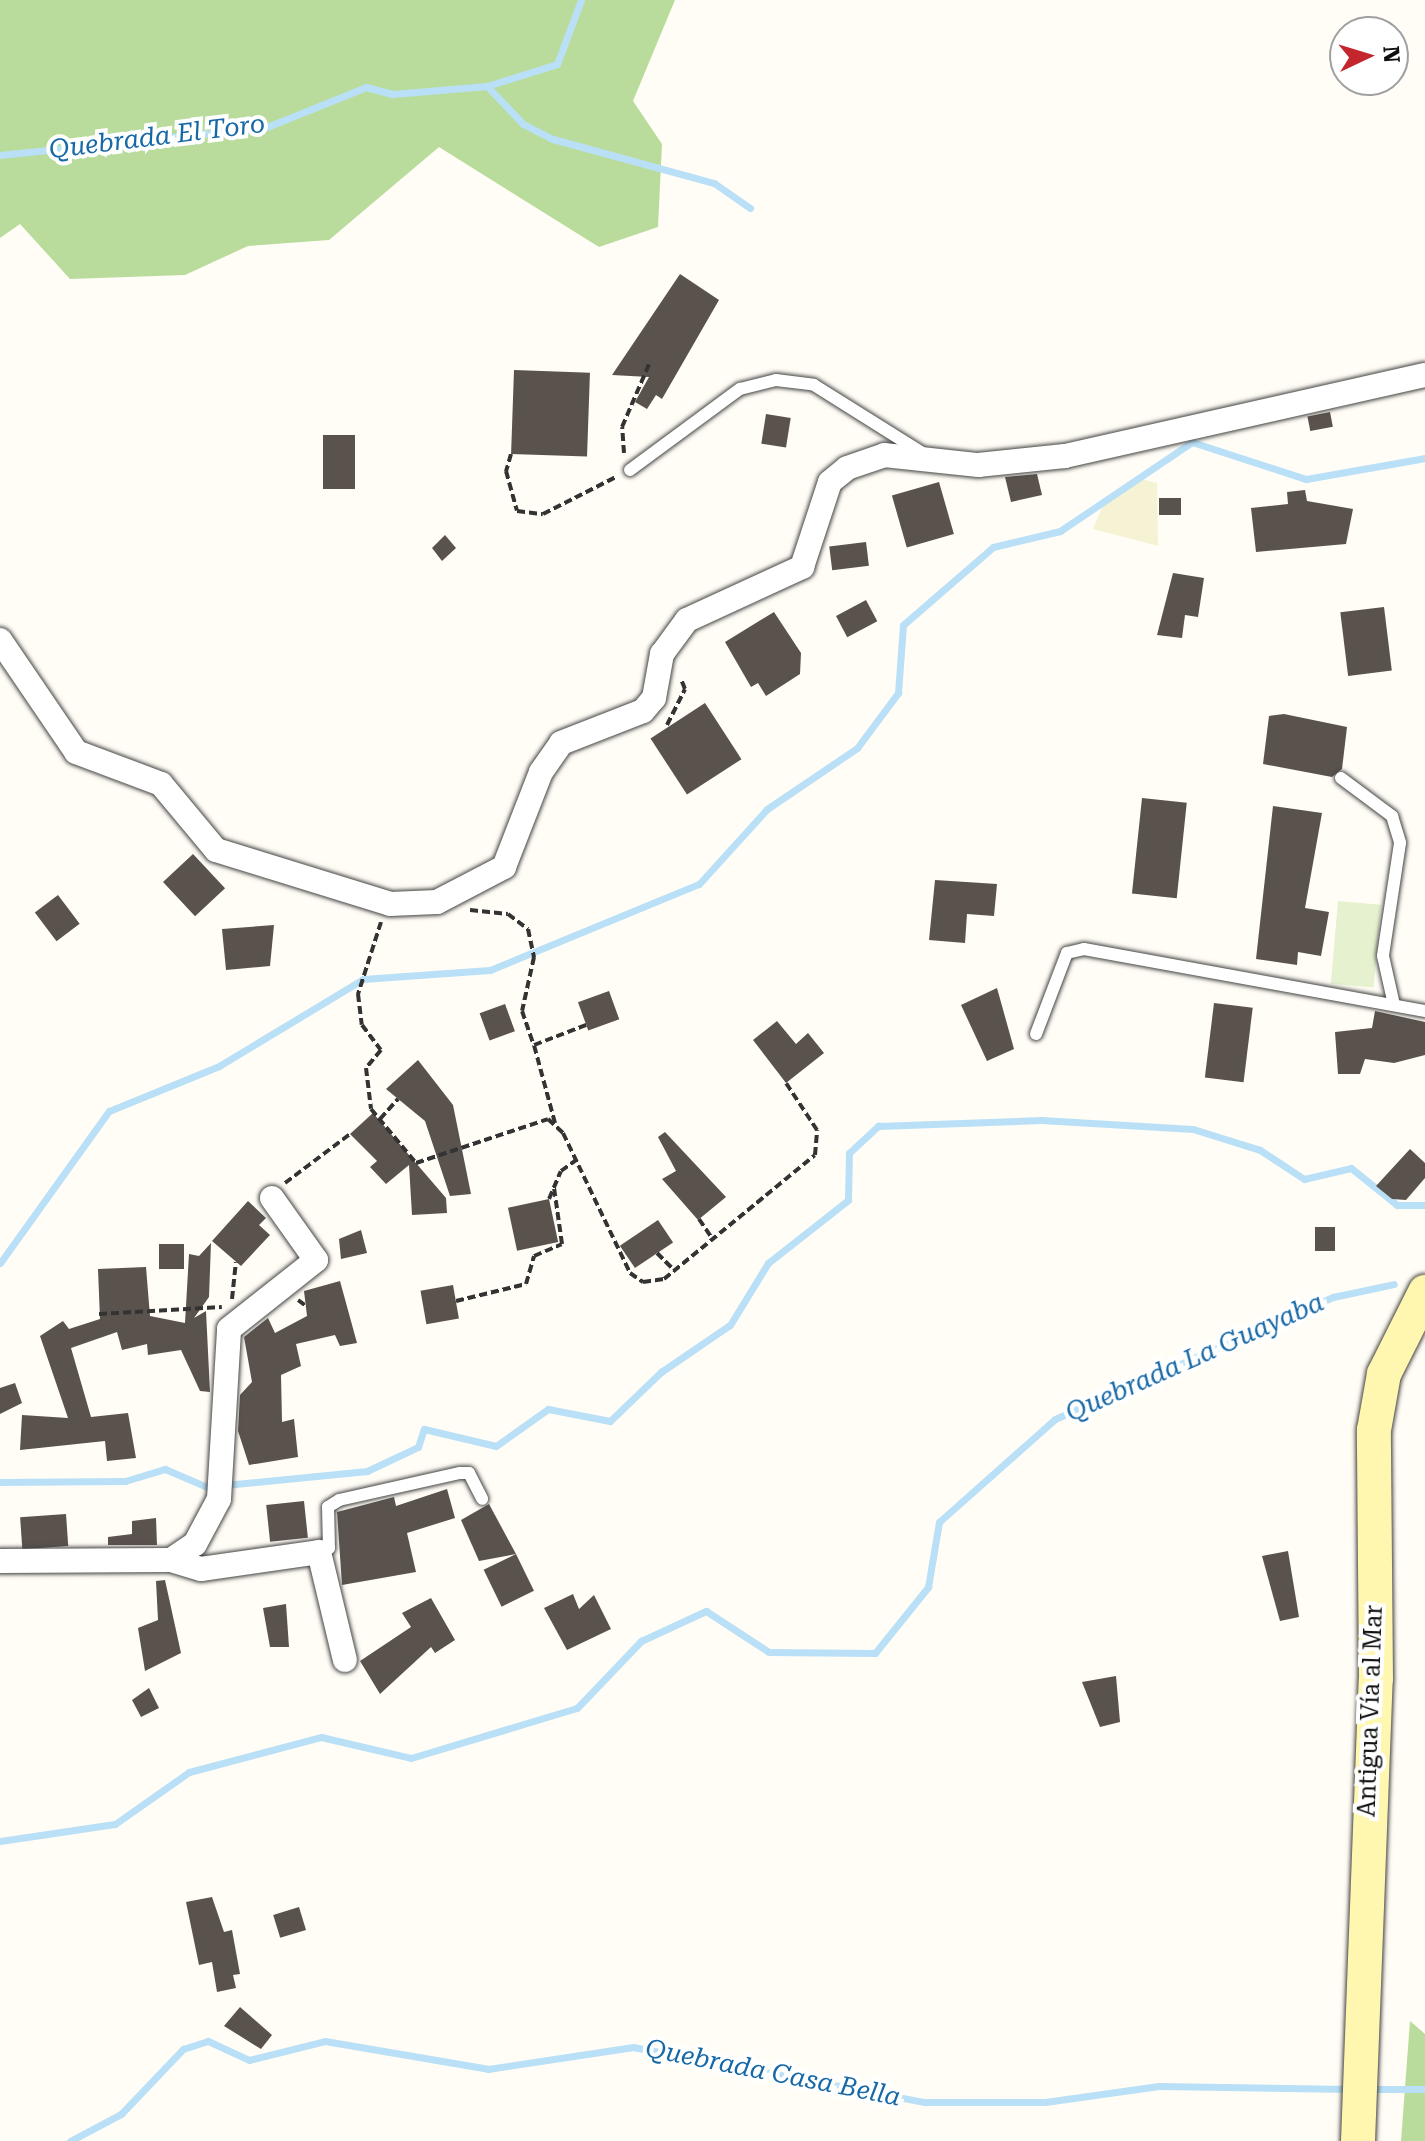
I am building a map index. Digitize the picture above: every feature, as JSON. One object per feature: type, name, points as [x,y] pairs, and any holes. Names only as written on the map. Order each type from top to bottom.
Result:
[{"type":"main road","name":"Antigua Vía al Mar","points":[[1359,2125],[1376,1679],[1374,1430],[1384,1374],[1425,1292]]},
{"type":"street","points":[[0,640],[76,752],[161,784],[216,850],[390,904],[437,902],[504,867],[541,772],[561,743],[643,711],[654,698],[662,654],[687,620],[802,567],[835,476],[864,460],[927,455],[978,465],[1065,456],[1425,375]]},
{"type":"street","points":[[171,1560],[195,1544],[219,1499],[231,1316],[316,1260],[272,1198]]},
{"type":"street","points":[[0,1561],[171,1560],[201,1569],[321,1554],[345,1660]]},
{"type":"lane","points":[[630,470],[740,389],[776,380],[814,385],[927,455]]},
{"type":"lane","points":[[1341,778],[1392,816],[1400,843],[1383,956],[1394,1005]]},
{"type":"lane","points":[[1036,1034],[1067,953],[1084,949],[1425,1011]]},
{"type":"lane","points":[[321,1554],[329,1548],[328,1507],[339,1500],[460,1473],[469,1473],[482,1499]]},
{"type":"path","points":[[511,454],[506,471],[517,511],[543,514],[630,470],[622,427],[650,362]]},
{"type":"path","points":[[437,902],[508,914],[528,929],[534,957],[522,1011],[556,1127]]},
{"type":"path","points":[[390,904],[366,954],[358,994],[362,1025],[381,1050],[366,1068],[380,1119],[416,1163],[548,1119],[576,1160],[630,1273],[653,1285],[815,1155],[817,1130],[786,1083]]},
{"type":"path","points":[[534,1045],[586,1025]]},
{"type":"path","points":[[380,1119],[398,1099]]},
{"type":"path","points":[[272,1198],[350,1134]]},
{"type":"path","points":[[549,1199],[576,1160]]},
{"type":"path","points":[[456,1301],[526,1284],[534,1256],[562,1244],[554,1188]]},
{"type":"path","points":[[699,1219],[712,1238]]},
{"type":"path","points":[[657,1253],[674,1270]]},
{"type":"path","points":[[99,1314],[231,1316],[236,1262]]},
{"type":"shaded area","points":[[1141,479],[1157,483],[1158,546],[1093,529],[1105,501]]},
{"type":"green space","points":[[0,0],[675,0],[633,101],[662,144],[658,227],[599,247],[439,147],[329,240],[248,246],[185,275],[70,279],[20,224],[0,238]]},
{"type":"green space","points":[[1338,901],[1381,905],[1374,987],[1331,984]]},
{"type":"green space","points":[[1410,2021],[1425,2034],[1425,2141],[1401,2141]]},
{"type":"building","points":[[680,274],[719,300],[662,399],[656,395],[647,409],[635,402],[649,377],[612,375]]},
{"type":"building","points":[[514,370],[590,373],[587,457],[511,454]]},
{"type":"building","points":[[1330,412],[1333,427],[1310,431],[1307,416]]},
{"type":"building","points":[[766,414],[791,418],[786,448],[761,444]]},
{"type":"building","points":[[323,435],[355,435],[355,489],[323,489]]},
{"type":"building","points":[[1037,474],[1042,495],[1011,502],[1005,477]]},
{"type":"building","points":[[939,482],[954,534],[907,547],[892,496]]},
{"type":"building","points":[[1305,490],[1307,501],[1353,509],[1346,544],[1256,552],[1251,508],[1288,504],[1287,492]]},
{"type":"building","points":[[1159,498],[1181,498],[1181,515],[1159,515]]},
{"type":"building","points":[[445,535],[456,548],[442,561],[432,548]]},
{"type":"building","points":[[866,542],[869,566],[832,570],[829,547]]},
{"type":"building","points":[[1173,573],[1204,578],[1198,617],[1185,615],[1182,638],[1157,635]]},
{"type":"building","points":[[866,600],[877,621],[847,637],[836,616]]},
{"type":"building","points":[[1384,607],[1392,671],[1348,676],[1340,612]]},
{"type":"building","points":[[774,612],[801,653],[800,674],[766,696],[758,683],[751,687],[725,642]]},
{"type":"building","points":[[705,703],[741,759],[687,795],[650,738]]},
{"type":"building","points":[[1284,714],[1347,727],[1342,769],[1332,777],[1263,764],[1269,716]]},
{"type":"building","points":[[1142,798],[1187,803],[1177,898],[1132,893]]},
{"type":"building","points":[[1273,806],[1322,813],[1305,908],[1329,912],[1321,956],[1298,952],[1297,965],[1256,959]]},
{"type":"building","points":[[193,854],[225,888],[195,916],[163,882]]},
{"type":"building","points":[[935,880],[997,884],[994,916],[967,914],[965,943],[929,940]]},
{"type":"building","points":[[58,895],[80,924],[57,941],[35,912]]},
{"type":"building","points":[[274,925],[270,966],[226,970],[222,929]]},
{"type":"building","points":[[997,988],[1014,1049],[987,1061],[961,1005]]},
{"type":"building","points":[[609,991],[619,1019],[588,1030],[578,1002]]},
{"type":"building","points":[[1214,1003],[1253,1008],[1244,1082],[1205,1077]]},
{"type":"building","points":[[505,1004],[515,1031],[490,1040],[480,1013]]},
{"type":"building","points":[[1375,1011],[1425,1022],[1425,1055],[1394,1063],[1365,1059],[1360,1074],[1338,1074],[1335,1032],[1372,1028]]},
{"type":"building","points":[[777,1021],[796,1044],[808,1033],[824,1053],[786,1083],[753,1040]]},
{"type":"building","points":[[418,1060],[453,1105],[471,1194],[450,1196],[425,1121],[386,1089]]},
{"type":"building","points":[[373,1113],[446,1198],[447,1213],[412,1215],[409,1165],[386,1184],[370,1167],[377,1161],[350,1134]]},
{"type":"building","points":[[665,1132],[726,1197],[698,1220],[662,1179],[676,1171],[658,1137]]},
{"type":"building","points":[[1410,1149],[1425,1163],[1425,1178],[1406,1200],[1392,1199],[1376,1186]]},
{"type":"building","points":[[549,1199],[558,1242],[517,1251],[508,1208]]},
{"type":"building","points":[[248,1201],[266,1218],[259,1225],[270,1235],[241,1266],[212,1241]]},
{"type":"building","points":[[658,1220],[673,1242],[635,1268],[620,1246]]},
{"type":"building","points":[[1315,1227],[1335,1227],[1335,1251],[1315,1251]]},
{"type":"building","points":[[361,1230],[367,1253],[341,1259],[339,1239]]},
{"type":"building","points":[[211,1243],[209,1297],[194,1318],[206,1311],[210,1392],[200,1391],[181,1350],[148,1355],[147,1344],[122,1350],[117,1332],[71,1348],[91,1417],[128,1413],[136,1458],[107,1461],[105,1441],[20,1450],[22,1415],[68,1418],[40,1336],[63,1321],[69,1329],[100,1319],[98,1269],[146,1267],[150,1316],[185,1323],[189,1254],[199,1256]]},
{"type":"building","points":[[159,1244],[184,1244],[184,1269],[159,1269]]},
{"type":"building","points":[[340,1281],[357,1343],[340,1346],[335,1335],[296,1344],[301,1366],[281,1375],[282,1422],[294,1419],[298,1457],[249,1465],[238,1431],[240,1395],[252,1382],[244,1337],[268,1318],[275,1333],[307,1316],[304,1291]]},
{"type":"building","points":[[453,1285],[459,1318],[426,1324],[421,1291]]},
{"type":"building","points":[[15,1383],[22,1403],[0,1414],[0,1388]]},
{"type":"building","points":[[447,1489],[455,1518],[407,1533],[416,1572],[342,1585],[337,1512],[394,1497],[396,1506]]},
{"type":"building","points":[[304,1501],[308,1538],[270,1542],[266,1505]]},
{"type":"building","points":[[489,1504],[516,1554],[479,1561],[461,1520]]},
{"type":"building","points":[[66,1514],[68,1546],[22,1549],[20,1517]]},
{"type":"building","points":[[156,1518],[157,1545],[108,1545],[108,1537],[132,1534],[132,1521]]},
{"type":"building","points":[[1288,1551],[1299,1617],[1280,1621],[1262,1556]]},
{"type":"building","points":[[516,1554],[534,1591],[502,1607],[484,1570]]},
{"type":"building","points":[[165,1580],[181,1653],[145,1671],[138,1628],[158,1620],[156,1581]]},
{"type":"building","points":[[573,1594],[579,1609],[594,1595],[611,1629],[567,1650],[544,1608]]},
{"type":"building","points":[[431,1598],[455,1640],[435,1653],[431,1647],[380,1694],[360,1661],[411,1627],[402,1613]]},
{"type":"building","points":[[286,1604],[289,1647],[270,1647],[263,1608]]},
{"type":"building","points":[[1116,1676],[1120,1722],[1100,1727],[1082,1682]]},
{"type":"building","points":[[149,1688],[159,1708],[141,1717],[132,1700]]},
{"type":"building","points":[[212,1897],[224,1932],[232,1930],[240,1974],[233,1975],[236,1988],[217,1992],[212,1962],[199,1965],[186,1902]]},
{"type":"building","points":[[299,1907],[306,1930],[280,1938],[273,1915]]},
{"type":"building","points":[[240,2007],[272,2035],[261,2049],[224,2026]]},
{"type":"waterway","points":[[487,86],[557,64],[581,0]]},
{"type":"waterway","name":"Quebrada El Toro","points":[[0,155],[267,127],[366,87],[393,94],[487,86],[523,124],[553,139],[714,183],[750,208]]},
{"type":"waterway","points":[[0,1263],[109,1111],[219,1066],[363,979],[490,970],[699,884],[767,809],[857,748],[898,693],[903,625],[993,547],[1060,531],[1192,442],[1306,479],[1425,458]]},
{"type":"waterway","points":[[225,1485],[367,1471],[418,1447],[424,1429],[496,1446],[548,1409],[610,1421],[661,1372],[730,1325],[768,1263],[848,1200],[849,1153],[878,1126],[1041,1120],[1193,1129],[1260,1150],[1304,1179],[1351,1168],[1397,1205],[1425,1205]]},
{"type":"waterway","name":"Quebrada La Guayaba","points":[[0,1841],[115,1824],[189,1772],[321,1737],[411,1758],[577,1708],[641,1641],[706,1611],[769,1652],[875,1653],[928,1587],[939,1522],[1055,1419],[1333,1297],[1394,1284]]},
{"type":"waterway","points":[[0,1482],[125,1481],[165,1469],[214,1490]]},
{"type":"waterway","name":"Quebrada Casa Bella","points":[[70,2141],[121,2114],[183,2049],[208,2041],[249,2060],[325,2041],[488,2069],[633,2047],[925,2102],[1045,2102],[1159,2086],[1351,2089]]},
{"type":"waterway","name":"Quebrada Casa Bella","points":[[1371,2089],[1425,2089]]}]
